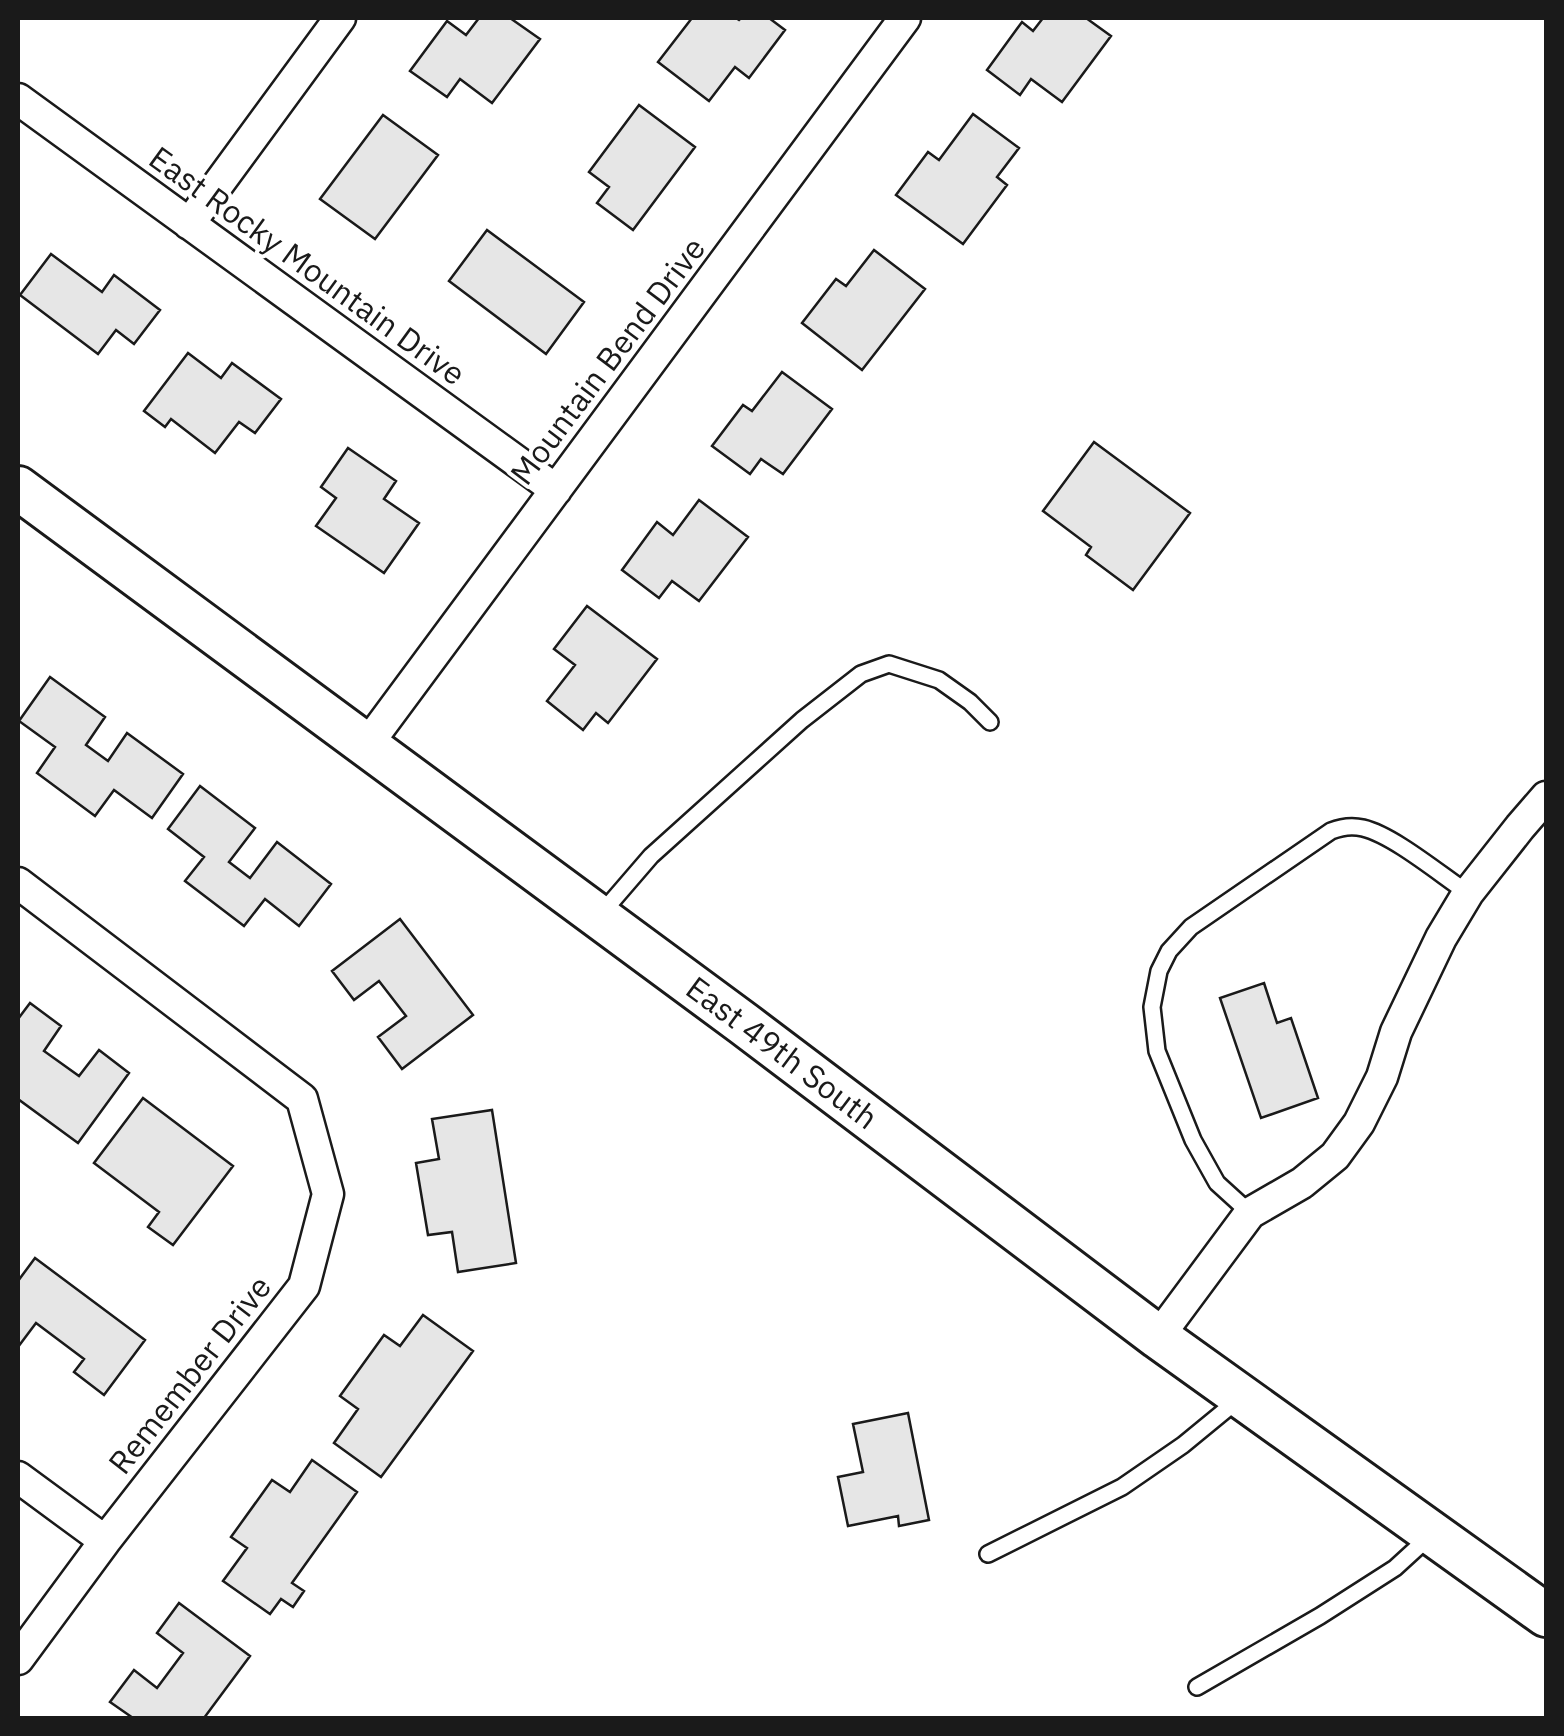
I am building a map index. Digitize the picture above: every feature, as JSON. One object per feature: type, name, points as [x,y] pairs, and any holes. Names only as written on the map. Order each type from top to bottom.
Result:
[{"type":"street","points":[[189,224],[340,18]]},
{"type":"street","name":"Mountain Bend Drive","points":[[366,746],[906,18]]},
{"type":"street","name":"East Rocky Mountain Drive","points":[[18,99],[556,490]]},
{"type":"street","name":"East 49th South","points":[[18,488],[744,1024],[1158,1336],[1546,1615]]},
{"type":"street","points":[[1158,1336],[1250,1213],[1314,1174],[1335,1156],[1359,1123],[1382,1077],[1396,1032],[1441,938],[1468,893],[1546,797]]},
{"type":"street","name":"Remember Drive","points":[[18,883],[302,1099],[328,1194],[304,1286],[18,1660]]},
{"type":"street","points":[[18,1476],[105,1542]]},
{"type":"lane","points":[[598,917],[651,856],[802,720],[862,674],[888,664],[938,680],[990,722]]},
{"type":"lane","points":[[1250,1213],[1217,1182],[1193,1140],[1157,1051],[1152,1007],[1159,971],[1169,952],[1191,926],[1344,826],[1365,828],[1392,841],[1468,893]]},
{"type":"lane","points":[[988,1554],[1122,1487],[1183,1445],[1242,1396]]},
{"type":"lane","points":[[1198,1687],[1395,1568],[1433,1533]]},
{"type":"building","points":[[479,18],[510,18],[540,39],[492,103],[460,79],[447,97],[410,71],[447,21],[466,35]]},
{"type":"building","points":[[692,18],[769,18],[785,30],[749,78],[735,67],[709,101],[658,62]]},
{"type":"building","points":[[1043,18],[1086,18],[1111,36],[1062,102],[1031,79],[1020,95],[987,70],[1022,22],[1033,31]]},
{"type":"building","points":[[639,105],[695,147],[633,230],[597,203],[609,187],[589,172]]},
{"type":"building","points":[[973,114],[1019,148],[997,177],[1007,185],[963,244],[896,195],[928,152],[939,160]]},
{"type":"building","points":[[383,115],[438,155],[375,239],[320,199]]},
{"type":"building","points":[[487,230],[584,302],[546,354],[449,281]]},
{"type":"building","points":[[874,250],[925,289],[862,370],[802,323],[836,279],[846,286]]},
{"type":"building","points":[[51,254],[102,292],[114,275],[160,310],[134,344],[116,330],[98,354],[20,295]]},
{"type":"building","points":[[188,353],[221,378],[232,363],[281,399],[255,433],[239,422],[215,453],[171,419],[165,427],[144,411]]},
{"type":"building","points":[[782,372],[832,409],[783,474],[761,459],[750,474],[712,446],[743,405],[752,411]]},
{"type":"building","points":[[1094,442],[1190,513],[1133,590],[1086,555],[1091,547],[1043,511]]},
{"type":"building","points":[[348,448],[396,481],[384,499],[419,523],[384,573],[316,526],[336,498],[321,487]]},
{"type":"building","points":[[699,500],[748,537],[699,601],[672,581],[659,598],[622,570],[657,522],[673,535]]},
{"type":"building","points":[[587,606],[657,659],[608,723],[596,713],[583,730],[547,701],[575,665],[554,649]]},
{"type":"building","points":[[50,677],[105,717],[86,745],[108,761],[127,733],[183,774],[152,818],[114,790],[95,816],[37,773],[55,747],[19,721]]},
{"type":"building","points":[[200,786],[255,828],[229,862],[250,878],[277,842],[331,884],[299,926],[265,899],[244,926],[185,881],[204,857],[168,829]]},
{"type":"building","points":[[400,919],[473,1015],[402,1069],[378,1037],[406,1016],[379,981],[354,1000],[332,971]]},
{"type":"building","points":[[1264,983],[1277,1023],[1291,1018],[1318,1098],[1261,1118],[1220,998]]},
{"type":"building","points":[[30,1003],[61,1026],[44,1051],[79,1076],[99,1050],[129,1073],[78,1143],[18,1099],[18,1019]]},
{"type":"building","points":[[143,1098],[233,1166],[173,1245],[148,1227],[159,1212],[94,1163]]},
{"type":"building","points":[[492,1110],[516,1263],[458,1272],[452,1232],[428,1235],[416,1163],[439,1159],[432,1119]]},
{"type":"building","points":[[35,1258],[145,1340],[104,1395],[74,1372],[84,1359],[36,1323],[18,1347],[18,1281]]},
{"type":"building","points":[[423,1315],[473,1351],[381,1477],[334,1443],[358,1409],[340,1396],[384,1335],[400,1346]]},
{"type":"building","points":[[908,1413],[929,1520],[899,1526],[898,1516],[848,1526],[838,1477],[863,1472],[853,1424]]},
{"type":"building","points":[[312,1460],[357,1492],[292,1583],[304,1591],[293,1607],[281,1599],[270,1614],[223,1581],[247,1548],[231,1537],[272,1480],[290,1492]]},
{"type":"building","points":[[179,1603],[250,1656],[204,1718],[133,1718],[110,1702],[134,1670],[157,1688],[183,1653],[157,1633]]}]
